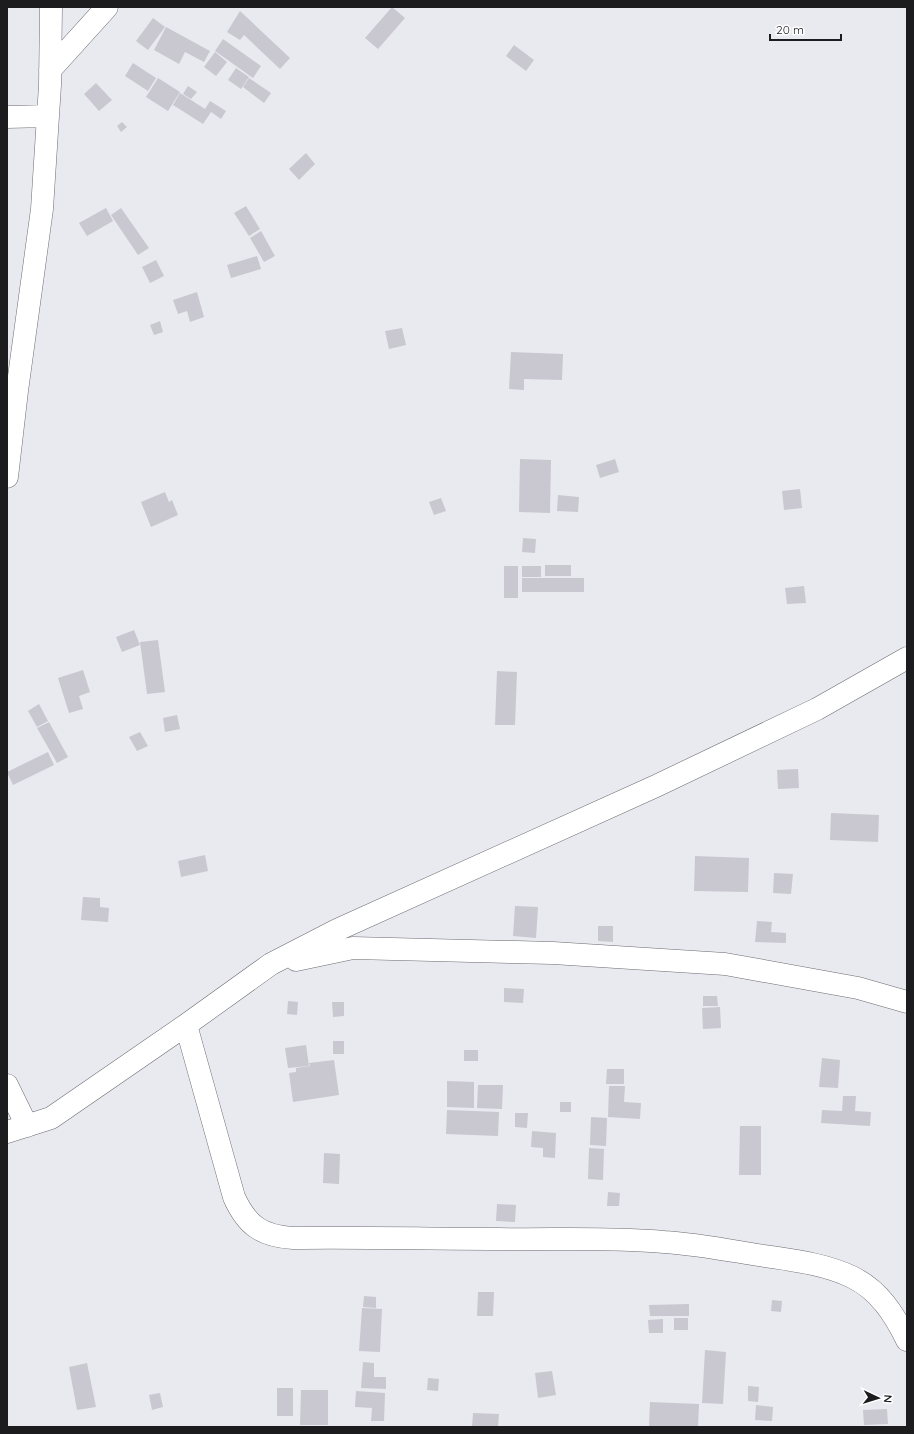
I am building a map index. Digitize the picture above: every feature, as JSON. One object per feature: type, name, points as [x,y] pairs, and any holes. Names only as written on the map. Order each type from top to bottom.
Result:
[{"type":"street","points":[[7,477],[12,391],[42,209],[48,116],[51,7]]},
{"type":"street","points":[[50,70],[107,7]]},
{"type":"street","points":[[7,117],[48,116]]},
{"type":"street","points":[[7,1085],[17,1129],[51,1118],[186,1025],[271,964],[337,930],[663,783],[816,709],[907,658]]},
{"type":"street","points":[[271,964],[353,948],[561,954],[725,964],[858,988],[907,1002]]},
{"type":"street","points":[[186,1025],[234,1197],[240,1211],[250,1223],[263,1232],[278,1237],[293,1238],[635,1240],[693,1244],[820,1266],[854,1278],[883,1300],[894,1315],[907,1340]]},
{"type":"building","points":[[392,7],[405,18],[378,49],[365,38]]},
{"type":"building","points":[[240,11],[290,58],[280,69],[244,35],[240,40],[227,32]]},
{"type":"building","points":[[153,18],[165,27],[148,50],[136,41]]},
{"type":"building","points":[[166,27],[210,51],[204,62],[185,52],[179,64],[154,50]]},
{"type":"building","points":[[223,39],[261,66],[253,78],[215,51]]},
{"type":"building","points":[[514,45],[534,60],[526,71],[506,56]]},
{"type":"building","points":[[215,52],[227,62],[216,76],[204,67]]},
{"type":"building","points":[[133,63],[156,78],[148,91],[125,76]]},
{"type":"building","points":[[236,68],[249,77],[241,89],[228,80]]},
{"type":"building","points":[[158,78],[180,92],[168,111],[146,97]]},
{"type":"building","points":[[249,78],[271,93],[264,103],[243,87]]},
{"type":"building","points":[[96,83],[112,100],[99,111],[84,94]]},
{"type":"building","points":[[188,86],[197,92],[191,99],[183,94]]},
{"type":"building","points":[[180,93],[205,109],[210,101],[226,111],[221,119],[211,112],[203,124],[173,105]]},
{"type":"building","points":[[122,122],[127,127],[121,132],[117,126]]},
{"type":"building","points":[[306,153],[315,164],[299,180],[289,169]]},
{"type":"building","points":[[246,206],[260,229],[249,236],[234,213]]},
{"type":"building","points":[[106,208],[113,221],[87,236],[79,223]]},
{"type":"building","points":[[121,208],[149,248],[138,255],[111,215]]},
{"type":"building","points":[[261,231],[275,256],[264,262],[250,238]]},
{"type":"building","points":[[257,256],[261,269],[231,278],[227,265]]},
{"type":"building","points":[[156,260],[164,276],[150,283],[142,267]]},
{"type":"building","points":[[197,292],[204,317],[190,322],[187,311],[178,314],[173,300]]},
{"type":"building","points":[[160,321],[163,332],[154,335],[150,325]]},
{"type":"building","points":[[402,328],[406,345],[389,349],[385,331]]},
{"type":"building","points":[[511,352],[563,354],[562,380],[524,379],[524,390],[509,389]]},
{"type":"building","points":[[520,459],[551,460],[550,513],[519,512]]},
{"type":"building","points":[[615,459],[619,472],[600,478],[596,465]]},
{"type":"building","points":[[800,489],[802,508],[784,510],[782,491]]},
{"type":"building","points":[[165,492],[169,502],[172,500],[178,515],[151,527],[141,502]]},
{"type":"building","points":[[558,495],[579,497],[578,512],[557,511]]},
{"type":"building","points":[[441,498],[446,511],[434,515],[429,502]]},
{"type":"building","points":[[523,538],[536,539],[535,553],[522,552]]},
{"type":"building","points":[[545,565],[571,565],[571,576],[545,576]]},
{"type":"building","points":[[504,566],[518,566],[518,598],[504,598]]},
{"type":"building","points":[[522,566],[541,566],[541,577],[522,577]]},
{"type":"building","points":[[522,578],[584,578],[584,592],[522,592]]},
{"type":"building","points":[[804,586],[806,603],[787,604],[785,588]]},
{"type":"building","points":[[134,630],[140,645],[122,652],[116,637]]},
{"type":"building","points":[[158,640],[165,692],[147,694],[140,642]]},
{"type":"building","points":[[83,670],[90,692],[79,696],[83,709],[69,713],[58,678]]},
{"type":"building","points":[[497,671],[517,672],[515,725],[495,725]]},
{"type":"building","points":[[39,704],[48,721],[37,727],[28,711]]},
{"type":"building","points":[[177,715],[180,729],[165,732],[163,718]]},
{"type":"building","points":[[49,722],[68,757],[57,763],[37,728]]},
{"type":"building","points":[[140,732],[148,746],[137,751],[129,737]]},
{"type":"building","points":[[48,752],[54,765],[13,785],[7,772]]},
{"type":"building","points":[[798,769],[799,788],[778,789],[777,770]]},
{"type":"building","points":[[831,813],[879,815],[878,842],[830,840]]},
{"type":"building","points":[[205,855],[208,871],[181,877],[178,861]]},
{"type":"building","points":[[695,856],[749,858],[748,892],[694,891]]},
{"type":"building","points":[[774,873],[793,874],[791,894],[773,893]]},
{"type":"building","points":[[83,897],[100,898],[100,907],[109,908],[108,922],[81,920]]},
{"type":"building","points":[[515,906],[538,907],[536,938],[513,936]]},
{"type":"building","points":[[757,921],[772,922],[771,932],[786,933],[786,943],[755,942]]},
{"type":"building","points":[[598,926],[613,926],[613,942],[598,941]]},
{"type":"building","points":[[504,988],[524,989],[523,1003],[504,1002]]},
{"type":"building","points":[[703,996],[717,996],[718,1006],[703,1006]]},
{"type":"building","points":[[288,1001],[298,1002],[297,1015],[287,1014]]},
{"type":"building","points":[[332,1002],[344,1002],[344,1016],[333,1017]]},
{"type":"building","points":[[720,1007],[721,1028],[703,1029],[702,1008]]},
{"type":"building","points":[[333,1041],[344,1041],[344,1054],[333,1054]]},
{"type":"building","points":[[306,1045],[309,1066],[288,1068],[285,1048]]},
{"type":"building","points":[[464,1050],[478,1050],[478,1061],[464,1061]]},
{"type":"building","points":[[822,1058],[840,1060],[838,1088],[819,1087]]},
{"type":"building","points":[[334,1060],[339,1095],[293,1102],[289,1073],[296,1072],[296,1068],[310,1066],[309,1063]]},
{"type":"building","points":[[607,1069],[624,1069],[624,1084],[606,1084]]},
{"type":"building","points":[[447,1081],[474,1082],[474,1108],[447,1107]]},
{"type":"building","points":[[478,1085],[503,1085],[502,1109],[477,1108]]},
{"type":"building","points":[[609,1086],[625,1086],[624,1102],[641,1103],[640,1119],[608,1117]]},
{"type":"building","points":[[843,1096],[856,1096],[855,1111],[871,1112],[870,1126],[821,1123],[822,1110],[842,1111]]},
{"type":"building","points":[[560,1102],[571,1102],[571,1112],[560,1112]]},
{"type":"building","points":[[447,1110],[499,1112],[498,1136],[446,1134]]},
{"type":"building","points":[[515,1113],[528,1113],[527,1128],[515,1127]]},
{"type":"building","points":[[591,1117],[607,1118],[606,1146],[590,1145]]},
{"type":"building","points":[[740,1126],[761,1126],[761,1175],[739,1175]]},
{"type":"building","points":[[532,1131],[556,1133],[555,1158],[543,1157],[543,1148],[531,1147]]},
{"type":"building","points":[[589,1148],[604,1149],[603,1180],[588,1179]]},
{"type":"building","points":[[324,1153],[340,1154],[339,1184],[323,1183]]},
{"type":"building","points":[[608,1192],[620,1193],[619,1206],[607,1206]]},
{"type":"building","points":[[497,1204],[516,1205],[515,1222],[496,1221]]},
{"type":"building","points":[[478,1292],[494,1292],[493,1316],[477,1316]]},
{"type":"building","points":[[364,1296],[376,1297],[376,1308],[363,1307]]},
{"type":"building","points":[[772,1300],[782,1301],[781,1312],[771,1311]]},
{"type":"building","points":[[689,1304],[689,1316],[650,1316],[649,1305]]},
{"type":"building","points":[[362,1308],[382,1309],[380,1352],[359,1351]]},
{"type":"building","points":[[674,1318],[688,1318],[688,1330],[674,1330]]},
{"type":"building","points":[[663,1319],[663,1333],[649,1333],[648,1320]]},
{"type":"building","points":[[705,1350],[726,1352],[723,1404],[702,1403]]},
{"type":"building","points":[[363,1362],[374,1363],[374,1377],[386,1377],[386,1389],[361,1388]]},
{"type":"building","points":[[87,1363],[96,1407],[77,1410],[69,1367]]},
{"type":"building","points":[[552,1371],[556,1395],[538,1398],[535,1373]]},
{"type":"building","points":[[428,1378],[439,1379],[438,1391],[427,1390]]},
{"type":"building","points":[[748,1386],[759,1387],[758,1402],[748,1401]]},
{"type":"building","points":[[277,1388],[293,1388],[293,1416],[277,1416]]},
{"type":"building","points":[[301,1390],[328,1390],[328,1425],[300,1425]]},
{"type":"building","points":[[356,1391],[385,1393],[384,1421],[371,1421],[372,1408],[355,1407]]},
{"type":"building","points":[[160,1393],[163,1407],[152,1410],[149,1395]]},
{"type":"building","points":[[650,1402],[699,1404],[698,1427],[649,1427]]},
{"type":"building","points":[[756,1405],[773,1407],[772,1421],[755,1420]]},
{"type":"building","points":[[887,1409],[888,1424],[864,1425],[863,1410]]},
{"type":"building","points":[[473,1413],[499,1414],[498,1427],[472,1427]]}]
